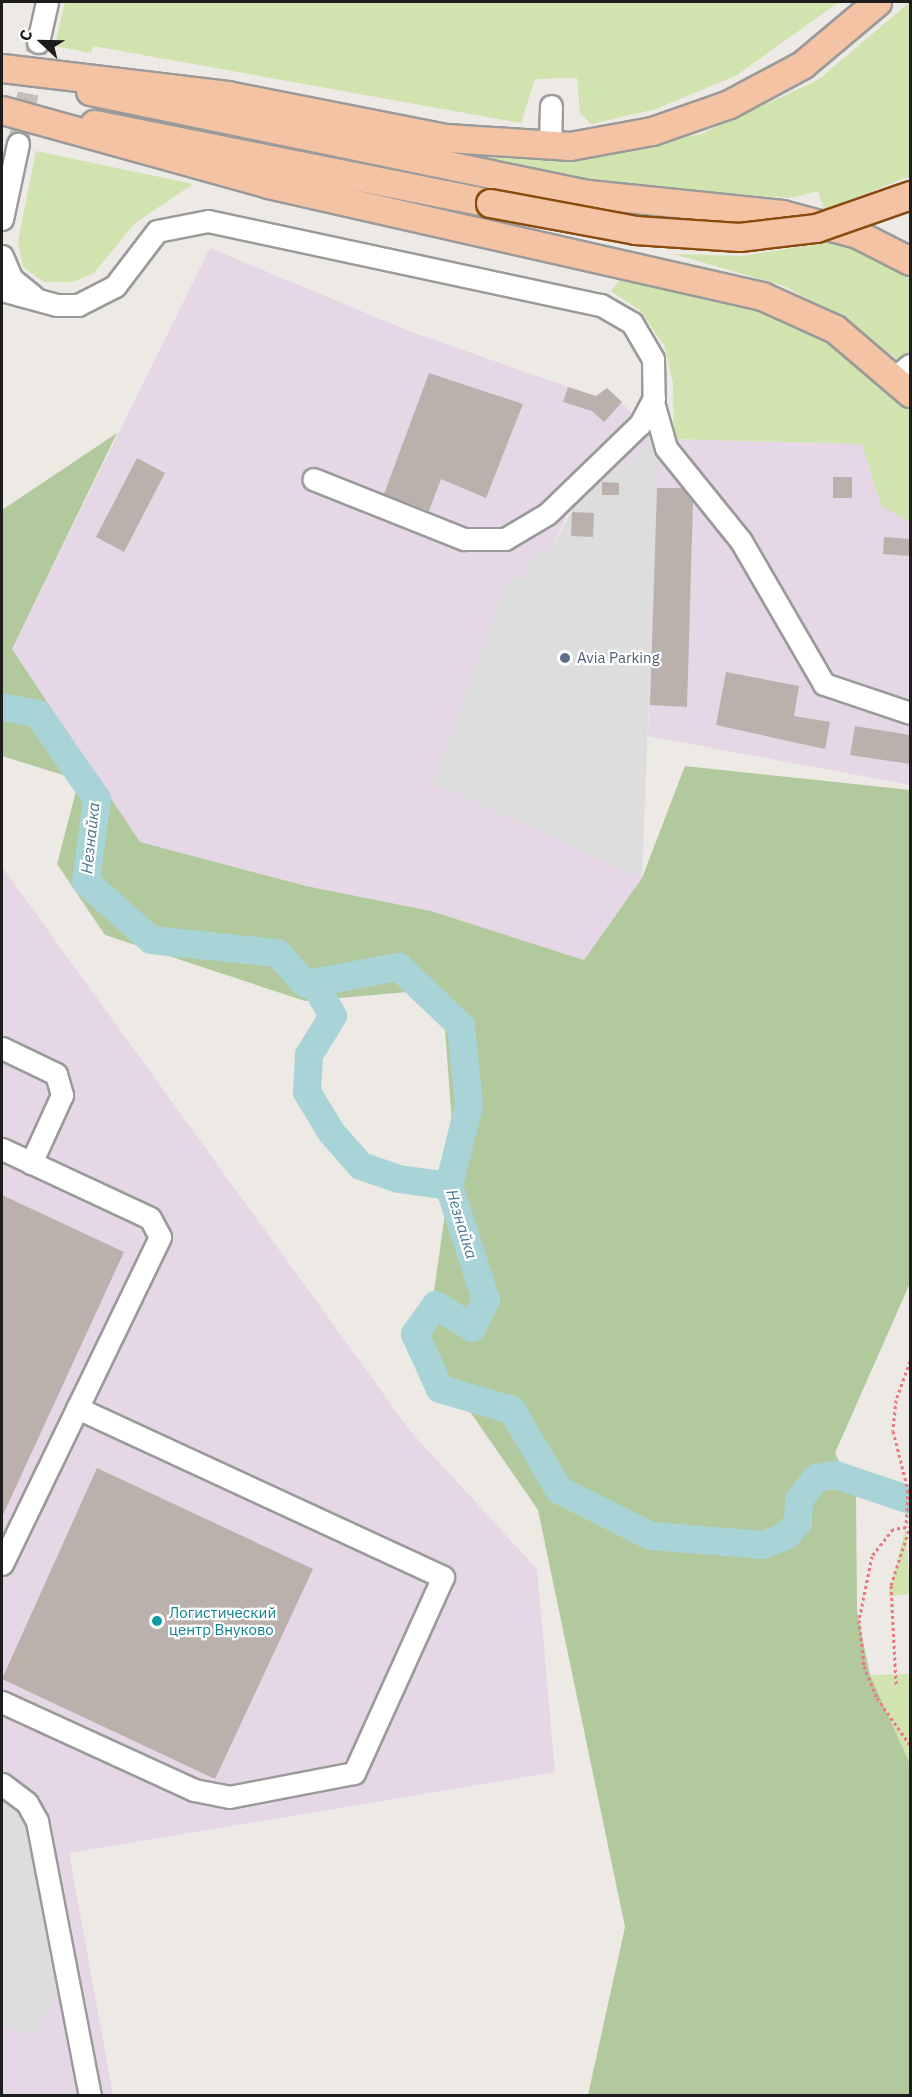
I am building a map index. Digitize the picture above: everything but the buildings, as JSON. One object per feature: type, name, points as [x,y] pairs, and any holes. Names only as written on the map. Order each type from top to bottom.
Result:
[{"type":"main road","points":[[14,70],[156,85],[447,138],[550,146],[633,136],[729,104],[802,65],[877,2]]},
{"type":"main road","points":[[14,70],[127,101],[563,189],[782,214],[863,237],[910,261]]},
{"type":"main road","points":[[10,112],[147,133],[490,203],[646,231],[739,237],[825,225],[910,195]]},
{"type":"main road","points":[[10,112],[268,184],[754,293],[835,329],[905,378]]},
{"type":"street","points":[[38,42],[47,2]]},
{"type":"street","points":[[550,146],[552,106]]},
{"type":"street","points":[[2,219],[18,144]]},
{"type":"street","points":[[2,290],[65,306],[94,299],[120,280],[151,235],[176,224],[208,221],[613,309],[639,331],[653,359],[653,402],[666,448],[741,541],[824,684],[910,713]]},
{"type":"street","points":[[2,256],[12,279],[38,300]]},
{"type":"street","points":[[313,479],[464,539],[505,539],[547,514],[640,424],[653,402]]},
{"type":"street","points":[[2,1048],[56,1074],[62,1095],[31,1163]]},
{"type":"street","points":[[2,1149],[150,1218],[160,1237],[2,1564]]},
{"type":"street","points":[[2,1702],[194,1790],[229,1797],[354,1773],[443,1577],[77,1408]]},
{"type":"street","points":[[2,1784],[27,1803],[37,1821],[90,2096]]},
{"type":"path","points":[[896,1684],[891,1585],[908,1527],[908,1490],[893,1431],[910,1360]]},
{"type":"path","points":[[908,1527],[893,1529],[872,1556],[859,1620],[864,1666],[877,1698],[910,1745]]},
{"type":"shaded area","points":[[210,248],[409,331],[596,396],[607,388],[657,439],[862,444],[881,506],[910,522],[910,785],[648,736],[657,440],[568,513],[551,551],[525,576],[433,783],[642,878],[584,960],[431,911],[306,886],[140,842],[12,649]]},
{"type":"shaded area","name":"Avia Parking","points":[[657,439],[642,878],[433,783],[507,581],[525,576],[534,552],[551,551],[579,497]]},
{"type":"shaded area","points":[[2,867],[411,1432],[537,1569],[555,1772],[69,1853],[113,2095],[2,2095]]},
{"type":"shaded area","points":[[2,1801],[28,1829],[58,1989],[33,2037],[2,2023]]},
{"type":"green space","points":[[65,2],[839,2],[737,75],[656,109],[591,124],[580,113],[577,78],[535,79],[521,123],[93,46],[91,53],[55,46]]},
{"type":"green space","points":[[910,2],[910,176],[824,210],[818,191],[791,198],[623,186],[450,152],[531,159],[596,156],[701,134],[818,80]]},
{"type":"green space","points":[[36,151],[193,184],[135,223],[94,273],[73,282],[44,282],[23,267],[18,242]]},
{"type":"green space","points":[[837,241],[910,277],[910,356],[897,359],[843,318],[784,286],[674,254],[742,256]]},
{"type":"green space","points":[[623,276],[766,309],[837,344],[910,409],[910,522],[881,506],[862,444],[674,439],[673,383],[665,347],[641,311],[611,291]]},
{"type":"green space","points":[[117,433],[12,649],[140,842],[306,886],[431,911],[584,960],[642,878],[685,766],[910,790],[910,1283],[835,1453],[856,1496],[857,1611],[870,1675],[910,1764],[910,2095],[588,2095],[625,1927],[538,1510],[426,1348],[454,1150],[442,989],[305,1001],[105,935],[57,864],[79,780],[2,756],[2,510]]},
{"type":"green space","points":[[906,1527],[910,1594],[888,1596],[891,1585]]},
{"type":"green space","points":[[910,1674],[910,1764],[870,1675]]},
{"type":"waterway","name":"Незнайка","points":[[2,707],[38,714],[97,799],[86,882],[151,940],[277,953],[306,984],[399,967],[461,1026],[469,1105],[449,1186],[486,1300],[472,1328],[436,1305],[415,1334],[440,1389],[512,1410],[559,1490],[651,1536],[763,1545],[786,1536],[798,1522],[799,1500],[816,1478],[836,1475],[910,1500]]},
{"type":"waterway","points":[[314,983],[333,1016],[309,1055],[307,1092],[331,1132],[361,1166],[399,1179],[449,1186]]},
{"type":"tunnel","points":[[18,144],[38,42]]},
{"type":"place","name":"Avia Parking","points":[[565,658]]},
{"type":"place","name":"Логистический центр Внуково","points":[[157,1621]]}]
